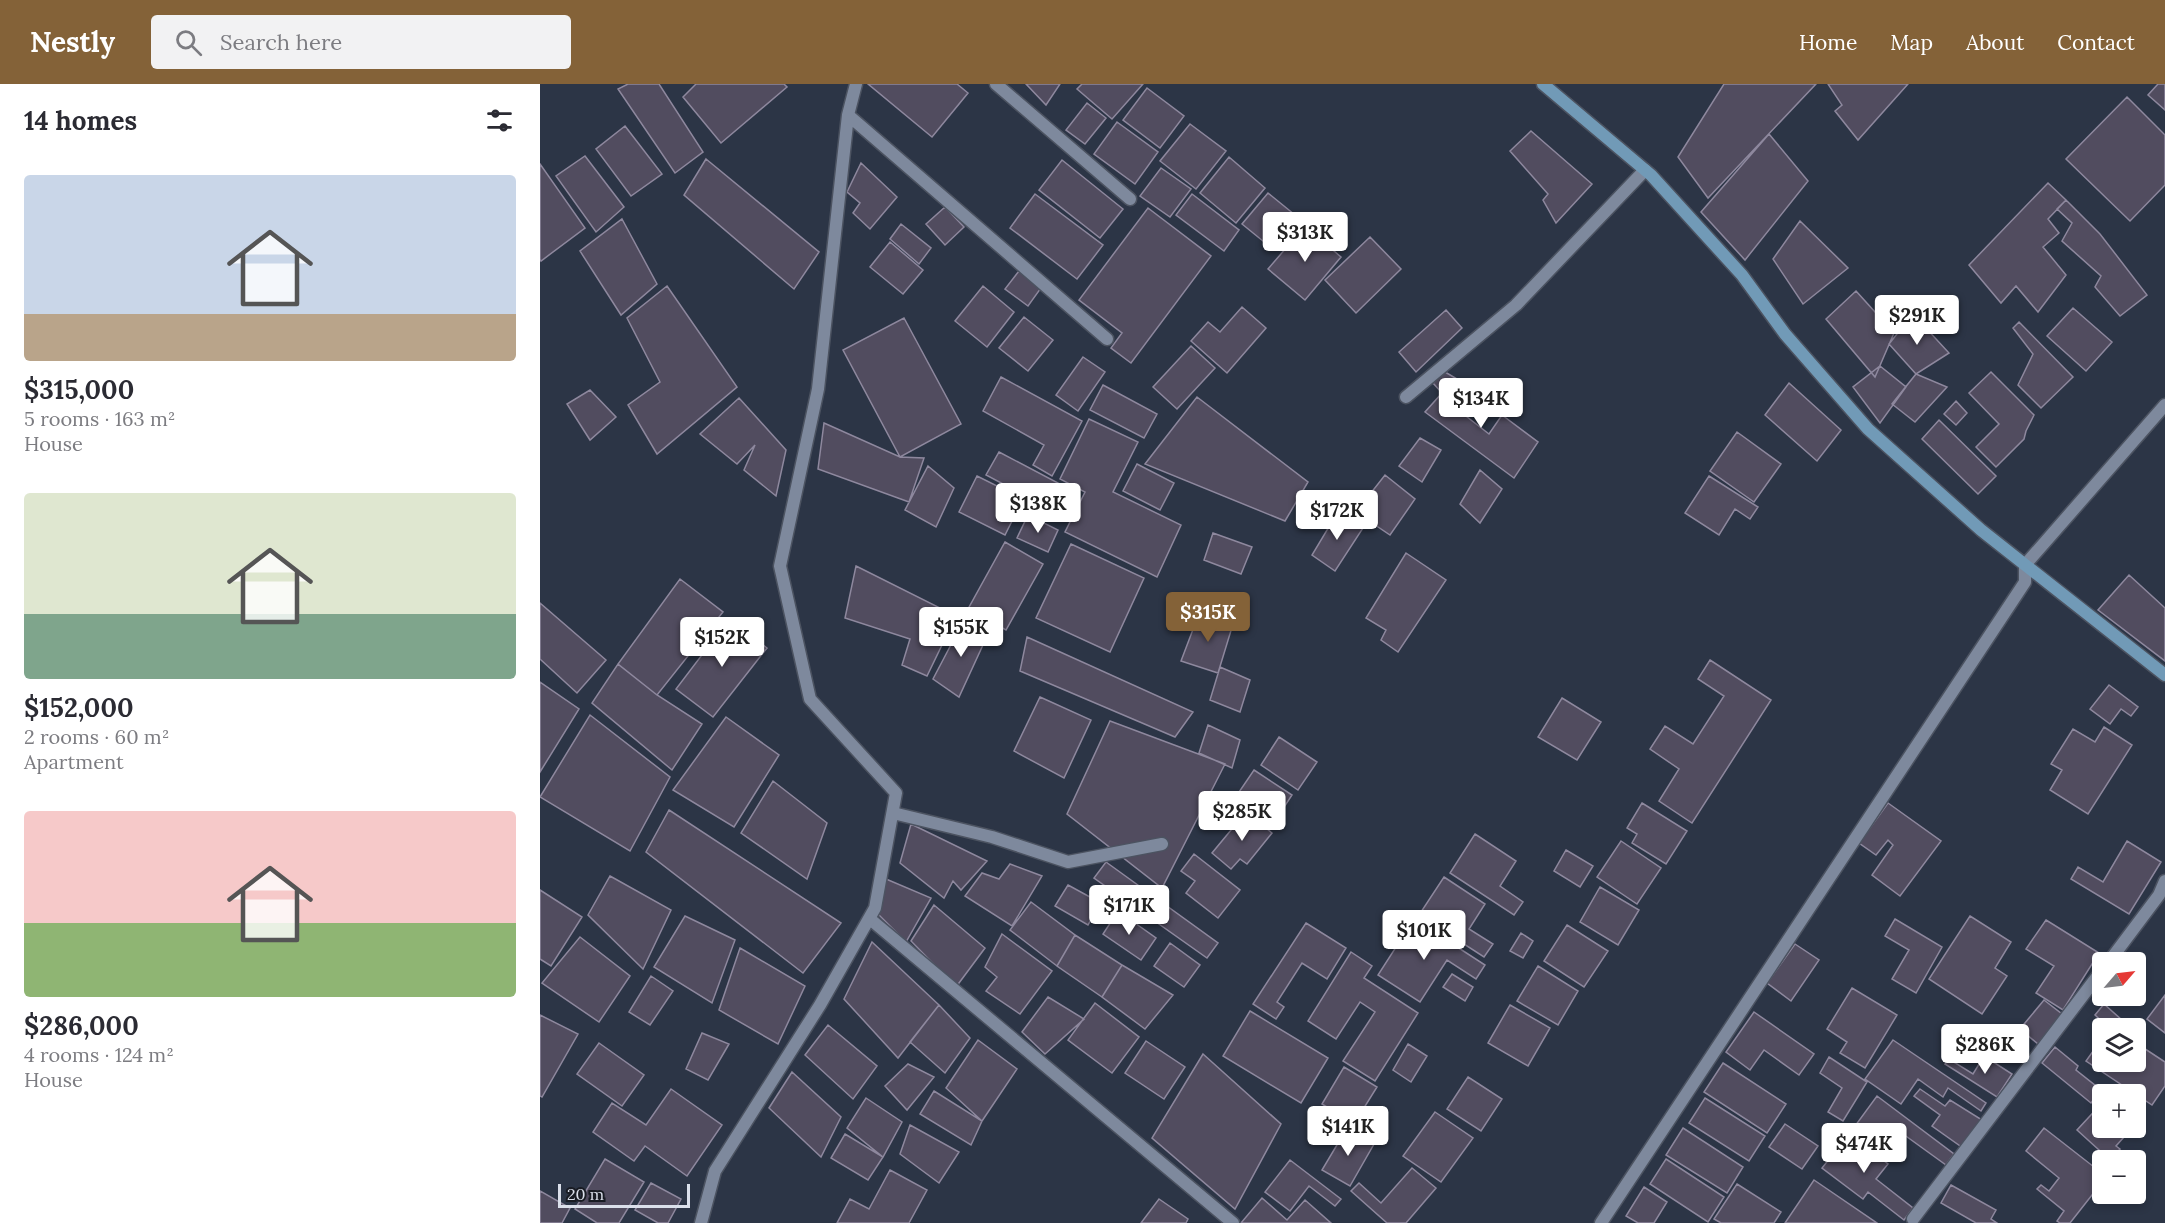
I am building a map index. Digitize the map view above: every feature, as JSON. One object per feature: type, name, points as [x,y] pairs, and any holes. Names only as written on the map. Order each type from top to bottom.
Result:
[{"type":"main road","points":[[1543,84],[1645,171],[1742,274],[1785,334],[1868,429],[1981,530],[2165,675]]},
{"type":"street","points":[[701,1223],[715,1171],[820,1005],[875,908],[896,793],[810,699],[780,566],[818,389],[848,115],[856,84]]},
{"type":"street","points":[[996,84],[1130,199]]},
{"type":"street","points":[[848,115],[1107,339]]},
{"type":"street","points":[[1406,397],[1516,305],[1645,171]]},
{"type":"street","points":[[1601,1223],[2025,582],[2025,565],[2165,405]]},
{"type":"street","points":[[893,813],[992,837],[1068,862],[1162,844]]},
{"type":"street","points":[[2116,952],[2159,895],[2165,881]]},
{"type":"street","points":[[870,919],[1233,1223]]},
{"type":"street","points":[[1914,1219],[2092,984]]},
{"type":"building","points":[[628,84],[659,84],[703,152],[675,173],[618,89]]},
{"type":"building","points":[[696,84],[784,84],[787,87],[721,143],[683,97]]},
{"type":"building","points":[[868,84],[957,84],[968,93],[932,137]]},
{"type":"building","points":[[1026,84],[1060,84],[1046,105]]},
{"type":"building","points":[[1082,84],[1143,84],[1112,119],[1077,89]]},
{"type":"building","points":[[1724,84],[1816,84],[1708,198],[1678,157]]},
{"type":"building","points":[[1828,84],[1908,84],[1858,140],[1835,111],[1842,105]]},
{"type":"building","points":[[2158,84],[2165,84],[2165,110],[2148,95]]},
{"type":"building","points":[[1147,88],[1184,116],[1160,148],[1123,120]]},
{"type":"building","points":[[2127,97],[2165,135],[2165,185],[2130,221],[2066,159]]},
{"type":"building","points":[[1087,103],[1106,118],[1085,144],[1066,130]]},
{"type":"building","points":[[1117,122],[1158,152],[1135,184],[1094,154]]},
{"type":"building","points":[[1190,124],[1226,151],[1196,189],[1160,161]]},
{"type":"building","points":[[625,126],[662,174],[631,196],[596,149]]},
{"type":"building","points":[[1531,131],[1592,184],[1556,223],[1543,200],[1548,194],[1510,151]]},
{"type":"building","points":[[1769,134],[1808,181],[1745,260],[1701,212]]},
{"type":"building","points":[[585,156],[624,207],[596,232],[556,176]]},
{"type":"building","points":[[1229,157],[1265,188],[1236,223],[1200,193]]},
{"type":"building","points":[[706,159],[819,252],[794,289],[684,195]]},
{"type":"building","points":[[1062,160],[1123,209],[1100,238],[1039,190]]},
{"type":"building","points":[[861,163],[897,197],[870,229],[853,213],[860,203],[847,192]]},
{"type":"building","points":[[540,164],[585,228],[541,261],[540,259]]},
{"type":"building","points":[[1161,168],[1191,189],[1170,217],[1140,196]]},
{"type":"building","points":[[2048,183],[2066,200],[2048,219],[2059,233],[2043,247],[2066,275],[2038,312],[2016,286],[2001,303],[1969,265]]},
{"type":"building","points":[[1268,193],[1300,219],[1274,250],[1242,224]]},
{"type":"building","points":[[1035,194],[1103,245],[1077,279],[1010,228]]},
{"type":"building","points":[[1192,194],[1239,230],[1224,251],[1176,215]]},
{"type":"building","points":[[2066,200],[2100,234],[2147,295],[2120,316],[2095,287],[2101,276],[2062,241],[2072,223],[2057,209]]},
{"type":"building","points":[[945,207],[964,227],[945,245],[926,224]]},
{"type":"building","points":[[1148,208],[1211,256],[1131,363],[1111,348],[1122,333],[1079,300]]},
{"type":"building","points":[[622,219],[657,284],[621,315],[580,251]]},
{"type":"building","points":[[1800,221],[1848,268],[1803,304],[1773,259]]},
{"type":"building","points":[[901,224],[931,248],[919,264],[890,239]]},
{"type":"building","points":[[1305,226],[1341,257],[1305,300],[1268,269]]},
{"type":"building","points":[[1370,237],[1401,269],[1356,313],[1325,280]]},
{"type":"building","points":[[890,242],[923,270],[903,294],[870,267]]},
{"type":"building","points":[[1019,271],[1041,288],[1028,306],[1005,289]]},
{"type":"building","points":[[667,286],[737,387],[657,454],[628,405],[660,382],[627,318]]},
{"type":"building","points":[[983,286],[1014,312],[987,347],[955,321]]},
{"type":"building","points":[[1856,291],[1894,333],[1875,377],[1826,319]]},
{"type":"building","points":[[1242,307],[1266,328],[1227,373],[1191,341],[1208,322],[1220,332]]},
{"type":"building","points":[[2073,308],[2112,342],[2086,371],[2047,336]]},
{"type":"building","points":[[1446,310],[1462,328],[1416,372],[1399,352]]},
{"type":"building","points":[[1913,314],[1949,353],[1916,374],[1889,344]]},
{"type":"building","points":[[1024,317],[1053,340],[1028,371],[999,348]]},
{"type":"building","points":[[904,318],[961,424],[900,457],[843,350]]},
{"type":"building","points":[[2019,322],[2073,377],[2041,408],[2018,385],[2033,354],[2013,328]]},
{"type":"building","points":[[1191,346],[1215,368],[1177,409],[1153,387]]},
{"type":"building","points":[[1083,357],[1105,372],[1078,411],[1056,395]]},
{"type":"building","points":[[1880,366],[1906,387],[1880,423],[1853,387]]},
{"type":"building","points":[[1445,372],[1469,386],[1457,409],[1489,434],[1502,415],[1538,442],[1514,478],[1425,412],[1442,393],[1433,383]]},
{"type":"building","points":[[1991,372],[2034,415],[2024,439],[1996,467],[1976,447],[1999,424],[1969,393]]},
{"type":"building","points":[[1916,374],[1947,387],[1915,422],[1892,404]]},
{"type":"building","points":[[1001,377],[1082,421],[1052,476],[1033,465],[1044,445],[983,411]]},
{"type":"building","points":[[1789,383],[1841,430],[1817,461],[1765,415]]},
{"type":"building","points":[[1103,385],[1157,414],[1144,438],[1090,410]]},
{"type":"building","points":[[590,390],[616,417],[590,440],[567,404]]},
{"type":"building","points":[[1197,397],[1308,482],[1285,521],[1145,464]]},
{"type":"building","points":[[739,398],[786,450],[776,496],[744,470],[755,445],[737,464],[700,434]]},
{"type":"building","points":[[1956,401],[1967,413],[1956,425],[1944,414]]},
{"type":"building","points":[[1089,419],[1138,442],[1113,492],[1181,525],[1157,577],[1065,532],[1085,492],[1060,479]]},
{"type":"building","points":[[1939,420],[1996,476],[1978,494],[1922,439]]},
{"type":"building","points":[[824,423],[900,457],[924,458],[909,502],[818,469]]},
{"type":"building","points":[[1737,432],[1781,464],[1754,502],[1710,471]]},
{"type":"building","points":[[1420,438],[1441,450],[1422,482],[1399,466]]},
{"type":"building","points":[[999,452],[1077,493],[1064,516],[986,475]]},
{"type":"building","points":[[1137,464],[1174,483],[1160,510],[1123,491]]},
{"type":"building","points":[[928,466],[954,488],[936,527],[905,510]]},
{"type":"building","points":[[1480,470],[1502,489],[1480,523],[1460,504]]},
{"type":"building","points":[[1385,475],[1415,499],[1390,535],[1356,512]]},
{"type":"building","points":[[977,476],[1023,499],[1005,535],[959,512]]},
{"type":"building","points":[[1709,476],[1758,507],[1750,519],[1735,509],[1719,535],[1685,513]]},
{"type":"building","points":[[1339,510],[1363,528],[1335,571],[1312,555]]},
{"type":"building","points":[[1028,515],[1058,530],[1048,552],[1017,538]]},
{"type":"building","points":[[1213,533],[1252,547],[1241,574],[1204,560]]},
{"type":"building","points":[[1005,542],[1043,564],[1006,630],[968,609]]},
{"type":"building","points":[[1071,544],[1144,578],[1110,652],[1036,618]]},
{"type":"building","points":[[1406,553],[1446,580],[1398,652],[1381,640],[1386,630],[1366,618]]},
{"type":"building","points":[[856,566],[956,616],[927,676],[902,665],[910,639],[845,618]]},
{"type":"building","points":[[2129,575],[2165,608],[2165,661],[2098,610]]},
{"type":"building","points":[[680,579],[723,612],[657,695],[618,664]]},
{"type":"building","points":[[540,603],[606,660],[577,693],[540,659]]},
{"type":"building","points":[[1200,611],[1233,624],[1218,673],[1181,661]]},
{"type":"building","points":[[730,618],[767,648],[713,717],[676,689]]},
{"type":"building","points":[[965,618],[988,634],[959,697],[933,679]]},
{"type":"building","points":[[1027,637],[1193,712],[1175,737],[1020,671]]},
{"type":"building","points":[[1710,660],[1771,700],[1692,823],[1659,801],[1679,769],[1650,749],[1665,726],[1693,744],[1724,696],[1698,679]]},
{"type":"building","points":[[618,664],[657,695],[702,724],[672,770],[592,703]]},
{"type":"building","points":[[1220,667],[1250,680],[1240,712],[1210,700]]},
{"type":"building","points":[[540,682],[579,709],[540,772]]},
{"type":"building","points":[[2109,685],[2138,707],[2131,716],[2121,709],[2110,724],[2090,709]]},
{"type":"building","points":[[1040,697],[1091,720],[1064,778],[1014,751]]},
{"type":"building","points":[[1562,698],[1601,722],[1577,760],[1538,737]]},
{"type":"building","points":[[590,715],[670,777],[630,851],[540,797]]},
{"type":"building","points":[[726,717],[779,755],[734,827],[673,790]]},
{"type":"building","points":[[1110,721],[1225,764],[1162,888],[1067,814]]},
{"type":"building","points":[[1208,725],[1240,740],[1232,768],[1199,753]]},
{"type":"building","points":[[2104,727],[2132,745],[2088,814],[2050,790],[2062,770],[2051,764],[2073,729],[2095,742]]},
{"type":"building","points":[[1279,737],[1317,762],[1298,790],[1261,765]]},
{"type":"building","points":[[1254,770],[1292,795],[1275,821],[1237,795]]},
{"type":"building","points":[[773,781],[827,823],[807,879],[741,833]]},
{"type":"building","points":[[1642,803],[1687,831],[1666,864],[1632,843],[1637,834],[1627,828]]},
{"type":"building","points":[[1888,803],[1941,841],[1900,896],[1872,875],[1893,845],[1888,840],[1876,855],[1859,843]]},
{"type":"building","points":[[669,810],[841,923],[803,973],[646,852]]},
{"type":"building","points":[[1246,812],[1272,833],[1247,864],[1240,859],[1231,869],[1212,853]]},
{"type":"building","points":[[911,824],[987,861],[961,890],[953,881],[944,898],[900,863]]},
{"type":"building","points":[[1475,834],[1516,861],[1500,886],[1523,902],[1514,915],[1450,873]]},
{"type":"building","points":[[1621,841],[1661,868],[1637,904],[1597,877]]},
{"type":"building","points":[[2127,841],[2161,862],[2129,914],[2071,879],[2078,867],[2103,882]]},
{"type":"building","points":[[1566,850],[1593,866],[1580,887],[1554,871]]},
{"type":"building","points":[[1194,854],[1240,890],[1218,918],[1186,893],[1195,881],[1181,871]]},
{"type":"building","points":[[1106,862],[1218,943],[1207,958],[1094,878]]},
{"type":"building","points":[[1010,864],[1042,876],[1012,926],[965,896],[982,873],[999,879]]},
{"type":"building","points":[[610,876],[671,910],[643,969],[588,915]]},
{"type":"building","points":[[1444,877],[1485,904],[1469,929],[1493,944],[1484,957],[1419,915]]},
{"type":"building","points":[[886,879],[931,898],[906,942],[879,915]]},
{"type":"building","points":[[1068,885],[1101,903],[1088,925],[1055,906]]},
{"type":"building","points":[[1600,887],[1639,910],[1618,945],[1580,922]]},
{"type":"building","points":[[540,890],[582,917],[551,966],[540,959]]},
{"type":"building","points":[[1031,902],[1075,935],[1057,966],[1010,930]]},
{"type":"building","points":[[934,905],[985,948],[956,987],[911,941]]},
{"type":"building","points":[[1118,911],[1156,938],[1141,960],[1103,934]]},
{"type":"building","points":[[685,916],[735,940],[712,1003],[654,967]]},
{"type":"building","points":[[1970,916],[2011,942],[1995,968],[2007,976],[1982,1014],[1929,979]]},
{"type":"building","points":[[1414,919],[1485,965],[1476,979],[1447,960],[1420,1002],[1378,975]]},
{"type":"building","points":[[1895,919],[1942,947],[1916,993],[1892,979],[1909,950],[1885,936]]},
{"type":"building","points":[[2046,920],[2097,952],[2092,952],[2092,964],[2063,1010],[2036,993],[2054,966],[2026,949]]},
{"type":"building","points":[[1306,923],[1346,948],[1327,979],[1302,963],[1277,1002],[1284,1007],[1276,1019],[1253,1004]]},
{"type":"building","points":[[1567,925],[1608,951],[1584,987],[1544,961]]},
{"type":"building","points":[[1521,933],[1533,941],[1523,958],[1510,951]]},
{"type":"building","points":[[1002,934],[1052,971],[1020,1014],[986,991],[997,977],[985,967]]},
{"type":"building","points":[[1075,935],[1122,965],[1102,997],[1057,966]]},
{"type":"building","points":[[580,937],[630,976],[599,1022],[542,983]]},
{"type":"building","points":[[872,942],[939,1005],[898,1058],[844,999]]},
{"type":"building","points":[[1170,943],[1200,965],[1184,987],[1154,966]]},
{"type":"building","points":[[1795,944],[1819,960],[1791,1001],[1767,983]]},
{"type":"building","points":[[740,948],[805,986],[778,1044],[719,1010]]},
{"type":"building","points":[[1351,952],[1372,966],[1364,978],[1418,1013],[1375,1081],[1343,1061],[1375,1012],[1360,1002],[1336,1039],[1308,1021]]},
{"type":"building","points":[[1122,965],[1173,995],[1145,1029],[1102,997]]},
{"type":"building","points":[[1538,966],[1578,991],[1558,1025],[1517,1001]]},
{"type":"building","points":[[1452,974],[1473,987],[1465,1001],[1443,987]]},
{"type":"building","points":[[651,976],[673,991],[650,1025],[629,1012]]},
{"type":"building","points":[[1852,988],[1897,1015],[1865,1068],[1840,1053],[1847,1042],[1827,1029]]},
{"type":"building","points":[[2165,995],[2165,1033],[2147,1019]]},
{"type":"building","points":[[1048,997],[1084,1019],[1045,1054],[1022,1032]]},
{"type":"building","points":[[2044,1000],[2062,1014],[2038,1044],[2020,1029]]},
{"type":"building","points":[[1095,1003],[1139,1037],[1112,1073],[1068,1040]]},
{"type":"building","points":[[939,1005],[970,1038],[945,1073],[910,1042]]},
{"type":"building","points":[[1510,1005],[1550,1028],[1528,1066],[1488,1043]]},
{"type":"building","points":[[2102,1006],[2106,1006],[2120,1018],[2098,1018],[2095,1015]]},
{"type":"building","points":[[1250,1011],[1328,1058],[1301,1103],[1223,1056]]},
{"type":"building","points":[[1754,1012],[1814,1054],[1799,1075],[1764,1050],[1750,1070],[1726,1052]]},
{"type":"building","points":[[540,1015],[578,1034],[542,1097],[540,1096]]},
{"type":"building","points":[[828,1025],[877,1066],[853,1099],[805,1055]]},
{"type":"building","points":[[702,1033],[729,1044],[708,1080],[686,1069]]},
{"type":"building","points":[[978,1040],[1017,1069],[982,1121],[946,1088]]},
{"type":"building","points":[[1893,1040],[1986,1103],[1981,1111],[1948,1088],[1943,1097],[1918,1079],[1901,1104],[1865,1079]]},
{"type":"building","points":[[1146,1041],[1185,1067],[1164,1099],[1125,1073]]},
{"type":"building","points":[[599,1043],[644,1075],[622,1106],[577,1074]]},
{"type":"building","points":[[1408,1044],[1427,1056],[1411,1082],[1393,1070]]},
{"type":"building","points":[[2055,1047],[2078,1066],[2076,1070],[2094,1084],[2091,1103],[2042,1063]]},
{"type":"building","points":[[2146,1050],[2165,1062],[2165,1086],[2152,1105],[2146,1101],[2146,1084],[2120,1084],[2102,1072],[2146,1072]]},
{"type":"building","points":[[2092,1053],[2092,1065],[2086,1061]]},
{"type":"building","points":[[1203,1054],[1281,1124],[1235,1209],[1152,1138]]},
{"type":"building","points":[[1984,1056],[2012,1074],[1997,1097],[1945,1064],[1949,1059],[1973,1074]]},
{"type":"building","points":[[1829,1057],[1867,1082],[1843,1121],[1828,1112],[1842,1088],[1820,1073]]},
{"type":"building","points":[[1723,1063],[1786,1104],[1767,1133],[1704,1092]]},
{"type":"building","points":[[908,1064],[934,1077],[907,1110],[885,1086]]},
{"type":"building","points":[[1344,1067],[1377,1087],[1354,1124],[1322,1104]]},
{"type":"building","points":[[792,1072],[841,1117],[821,1157],[769,1108]]},
{"type":"building","points":[[1468,1077],[1502,1099],[1481,1131],[1447,1109]]},
{"type":"building","points":[[671,1089],[722,1125],[687,1176],[645,1146],[634,1161],[593,1132],[612,1103],[646,1125]]},
{"type":"building","points":[[1920,1089],[1945,1106],[1950,1100],[1982,1120],[1963,1148],[1932,1126],[1940,1115],[1914,1096]]},
{"type":"building","points":[[934,1091],[982,1121],[971,1145],[920,1114]]},
{"type":"building","points":[[1877,1096],[1954,1154],[1946,1165],[1903,1134],[1890,1152],[1855,1126]]},
{"type":"building","points":[[866,1098],[902,1122],[883,1157],[847,1128]]},
{"type":"building","points":[[1705,1098],[1765,1136],[1749,1161],[1689,1123]]},
{"type":"building","points":[[1435,1112],[1473,1138],[1441,1182],[1403,1156]]},
{"type":"building","points":[[2092,1114],[2092,1138],[2123,1138],[2116,1146],[2120,1149],[2099,1150],[2077,1130]]},
{"type":"building","points":[[1785,1124],[1818,1146],[1802,1169],[1769,1147]]},
{"type":"building","points":[[910,1125],[959,1152],[939,1183],[900,1154]]},
{"type":"building","points":[[1347,1128],[1374,1144],[1350,1186],[1322,1170]]},
{"type":"building","points":[[1683,1128],[1743,1167],[1727,1193],[1666,1155]]},
{"type":"building","points":[[2044,1128],[2092,1165],[2092,1195],[2070,1223],[2057,1221],[2064,1211],[2037,1189],[2041,1185],[2049,1191],[2059,1178],[2026,1151]]},
{"type":"building","points":[[845,1134],[883,1157],[868,1180],[831,1158]]},
{"type":"building","points":[[1849,1134],[1888,1164],[1876,1179],[1913,1208],[1904,1220],[1868,1192],[1863,1199],[1822,1168]]},
{"type":"building","points":[[605,1159],[644,1182],[619,1223],[597,1223],[575,1209]]},
{"type":"building","points":[[1666,1159],[1724,1197],[1708,1222],[1650,1184]]},
{"type":"building","points":[[1290,1160],[1341,1199],[1335,1206],[1309,1186],[1290,1211],[1265,1192]]},
{"type":"building","points":[[1412,1168],[1436,1188],[1406,1223],[1387,1223],[1351,1191],[1359,1183],[1381,1203]]},
{"type":"building","points":[[890,1170],[927,1190],[909,1223],[837,1223],[850,1199],[869,1209]]},
{"type":"building","points":[[1814,1180],[1877,1223],[1785,1223]]},
{"type":"building","points":[[651,1183],[681,1199],[668,1223],[658,1223],[635,1210]]},
{"type":"building","points":[[1737,1184],[1781,1212],[1774,1223],[1721,1223],[1714,1219]]},
{"type":"building","points":[[1951,1185],[1996,1210],[1991,1219],[1997,1223],[1976,1223],[1941,1203]]},
{"type":"building","points":[[1644,1187],[1667,1202],[1654,1223],[1638,1223],[1626,1216]]},
{"type":"building","points":[[540,1191],[570,1208],[562,1223],[540,1223]]},
{"type":"building","points":[[1262,1198],[1287,1220],[1305,1200],[1331,1223],[1241,1223]]},
{"type":"building","points":[[1159,1199],[1188,1219],[1186,1223],[1141,1223]]}]
